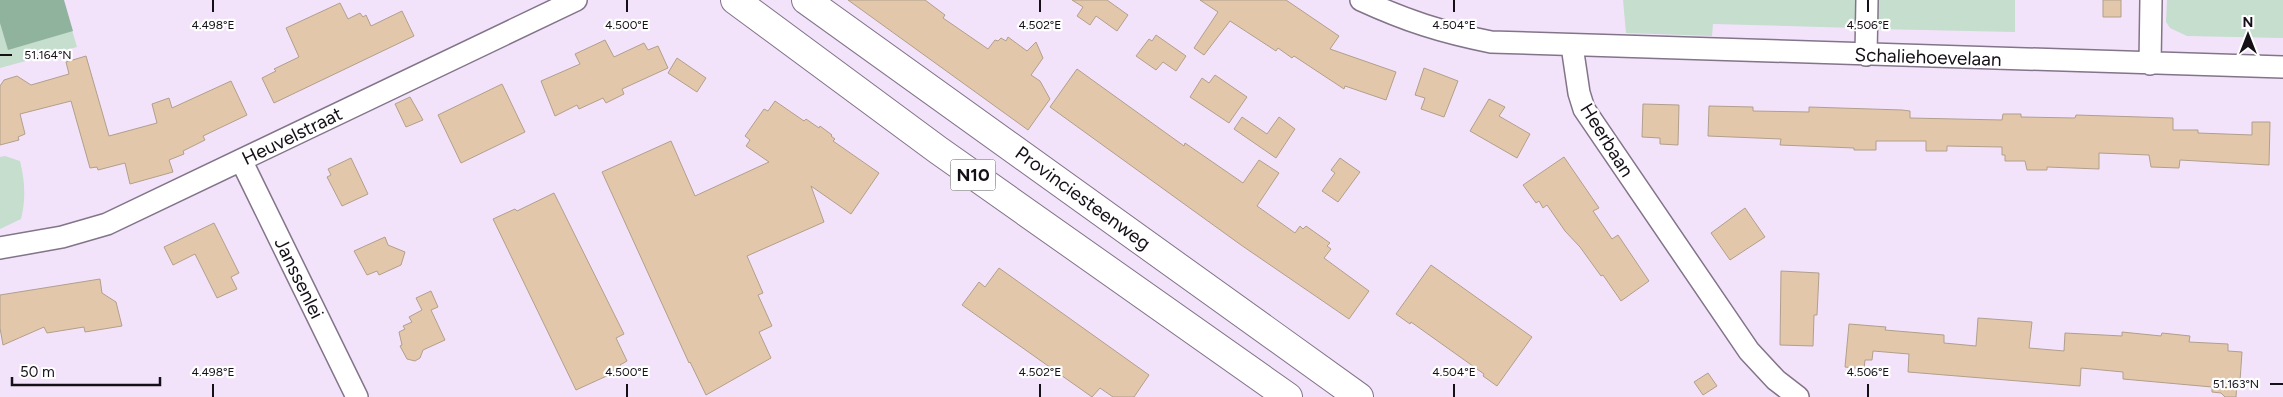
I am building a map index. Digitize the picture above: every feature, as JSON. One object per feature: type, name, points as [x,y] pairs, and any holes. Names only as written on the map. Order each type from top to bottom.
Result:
[{"type":"main road","name":"N10","points":[[735,0],[946,156],[1288,397]]},
{"type":"main road","name":"Provinciesteenweg","points":[[806,0],[1359,397]]},
{"type":"street","name":"Heuvelstraat","points":[[0,248],[62,237],[107,224],[576,0]]},
{"type":"street","points":[[1362,0],[1400,18],[1442,32],[1490,42],[1572,46]]},
{"type":"street","points":[[1866,55],[1868,0]]},
{"type":"street","points":[[2150,64],[2152,0]]},
{"type":"street","name":"Schaliehoevelaan","points":[[1572,46],[2283,67]]},
{"type":"street","name":"Heerbaan","points":[[1572,46],[1579,93],[1584,109],[1749,351],[1776,380],[1798,397]]},
{"type":"street","name":"Janssenlei","points":[[241,160],[357,397]]},
{"type":"green space","points":[[0,0],[63,0],[77,47],[0,68]]},
{"type":"green space","points":[[0,0],[64,0],[73,31],[8,50],[0,23]]},
{"type":"green space","points":[[1623,0],[1858,0],[1856,28],[1713,24],[1712,36],[1626,33]]},
{"type":"green space","points":[[1876,0],[2015,0],[2015,32],[1877,29]]},
{"type":"green space","points":[[2167,0],[2283,0],[2283,38],[2187,36],[2170,28],[2166,22]]},
{"type":"green space","points":[[5,156],[20,161],[24,183],[23,212],[21,219],[0,229],[0,157]]},
{"type":"building","points":[[848,0],[925,0],[945,15],[943,18],[988,49],[995,40],[998,41],[1001,38],[1006,41],[1008,37],[1027,51],[1036,42],[1043,58],[1031,75],[1040,81],[1050,99],[1028,130]]},
{"type":"building","points":[[1072,0],[1107,0],[1128,15],[1117,31],[1096,16],[1090,25],[1077,16],[1083,7]]},
{"type":"building","points":[[1200,0],[1286,0],[1339,36],[1330,49],[1396,72],[1386,100],[1345,86],[1344,89],[1294,56],[1292,58],[1278,48],[1276,51],[1230,21],[1204,55],[1194,48],[1218,12]]},
{"type":"building","points":[[2103,0],[2121,0],[2121,17],[2103,17]]},
{"type":"building","points":[[340,3],[348,19],[360,13],[363,17],[366,15],[371,26],[402,11],[414,36],[274,103],[262,78],[276,71],[274,69],[299,57],[286,28]]},
{"type":"building","points":[[1156,35],[1186,56],[1176,71],[1163,62],[1156,70],[1136,56],[1149,39],[1152,41]]},
{"type":"building","points":[[605,40],[614,57],[644,43],[648,50],[658,46],[668,68],[622,89],[624,94],[606,103],[603,98],[579,109],[577,105],[555,116],[541,81],[580,64],[575,54]]},
{"type":"building","points":[[86,56],[109,136],[157,123],[152,104],[169,98],[172,108],[231,81],[247,115],[203,136],[205,140],[183,151],[184,154],[169,160],[173,172],[130,184],[125,163],[98,170],[97,167],[90,168],[71,101],[20,114],[25,134],[18,137],[19,140],[0,145],[0,86],[4,80],[17,76],[31,85],[69,74],[66,62]]},
{"type":"building","points":[[677,58],[706,78],[697,92],[668,73]]},
{"type":"building","points":[[1424,68],[1458,81],[1444,117],[1421,109],[1425,98],[1415,95]]},
{"type":"building","points":[[1077,69],[1184,146],[1185,143],[1243,183],[1259,160],[1279,173],[1257,206],[1295,233],[1300,226],[1303,229],[1306,226],[1330,243],[1327,246],[1331,249],[1324,258],[1369,291],[1349,319],[1241,245],[1050,107]]},
{"type":"building","points":[[1215,75],[1247,97],[1229,123],[1190,97],[1202,78],[1209,83]]},
{"type":"building","points":[[502,84],[525,132],[461,163],[438,115]]},
{"type":"building","points":[[410,97],[423,120],[406,127],[395,104]]},
{"type":"building","points":[[1489,99],[1505,107],[1499,116],[1530,134],[1517,158],[1470,131]]},
{"type":"building","points":[[775,101],[804,121],[806,119],[819,128],[820,126],[832,135],[835,139],[833,141],[879,173],[851,214],[811,186],[824,222],[747,256],[763,293],[758,295],[772,326],[759,332],[771,358],[706,395],[689,363],[602,172],[671,141],[695,196],[769,162],[746,146],[750,140],[745,136],[764,109],[768,111]]},
{"type":"building","points":[[1643,104],[1679,105],[1678,145],[1660,144],[1660,138],[1642,137]]},
{"type":"building","points":[[1709,106],[1753,107],[1753,111],[1809,112],[1809,107],[1902,110],[1910,111],[1910,118],[2002,120],[2003,114],[2021,114],[2021,117],[2075,118],[2076,115],[2173,118],[2173,130],[2198,130],[2198,133],[2252,135],[2252,122],[2270,122],[2269,165],[2180,160],[2179,168],[2151,167],[2149,155],[2099,153],[2099,169],[2047,167],[2047,170],[2027,170],[2025,161],[2005,161],[2005,155],[2002,155],[2002,147],[1947,146],[1947,151],[1926,151],[1926,141],[1876,141],[1876,150],[1780,145],[1781,139],[1708,136]]},
{"type":"building","points":[[1242,117],[1267,134],[1279,117],[1295,129],[1276,158],[1234,129]]},
{"type":"building","points":[[1564,157],[1599,208],[1593,211],[1612,239],[1618,235],[1649,281],[1621,301],[1603,275],[1601,276],[1580,247],[1565,231],[1547,205],[1543,208],[1539,201],[1536,203],[1523,185]]},
{"type":"building","points":[[351,158],[368,194],[342,206],[327,177],[331,175],[328,169]]},
{"type":"building","points":[[1340,158],[1360,172],[1338,202],[1322,191],[1335,173],[1331,170]]},
{"type":"building","points":[[554,193],[624,334],[616,338],[627,361],[620,365],[622,369],[576,390],[493,219],[515,209],[517,211]]},
{"type":"building","points":[[1745,208],[1765,237],[1730,260],[1711,233]]},
{"type":"building","points":[[214,223],[239,273],[231,277],[237,289],[217,298],[195,254],[173,265],[164,247]]},
{"type":"building","points":[[385,237],[388,245],[405,252],[401,265],[379,275],[377,271],[367,275],[354,251]]},
{"type":"building","points":[[1431,265],[1532,337],[1497,386],[1483,376],[1484,374],[1411,322],[1410,324],[1396,314]]},
{"type":"building","points":[[999,268],[1149,375],[1134,397],[1113,397],[1100,388],[1092,397],[962,305],[979,282],[985,287]]},
{"type":"building","points":[[1781,271],[1819,273],[1817,315],[1814,315],[1813,346],[1780,345]]},
{"type":"building","points":[[100,279],[102,293],[116,302],[122,326],[85,332],[84,327],[47,333],[44,327],[3,345],[0,328],[0,295]]},
{"type":"building","points":[[431,291],[438,307],[431,310],[445,340],[423,350],[420,358],[415,361],[407,359],[400,346],[402,345],[399,332],[405,329],[403,326],[412,322],[409,317],[422,310],[416,298]]},
{"type":"building","points":[[1978,318],[2032,322],[2029,348],[2064,351],[2065,333],[2122,336],[2122,332],[2161,336],[2162,333],[2190,336],[2189,342],[2228,344],[2228,351],[2242,352],[2240,381],[2237,382],[2236,397],[2225,397],[2221,393],[2212,392],[2212,387],[2123,379],[2123,372],[2081,368],[2080,386],[1908,372],[1909,354],[1873,351],[1872,360],[1865,360],[1864,369],[1845,367],[1849,324],[1886,327],[1885,330],[1944,335],[1944,343],[1976,346]]},
{"type":"building","points":[[1708,373],[1717,386],[1703,395],[1694,382]]}]
